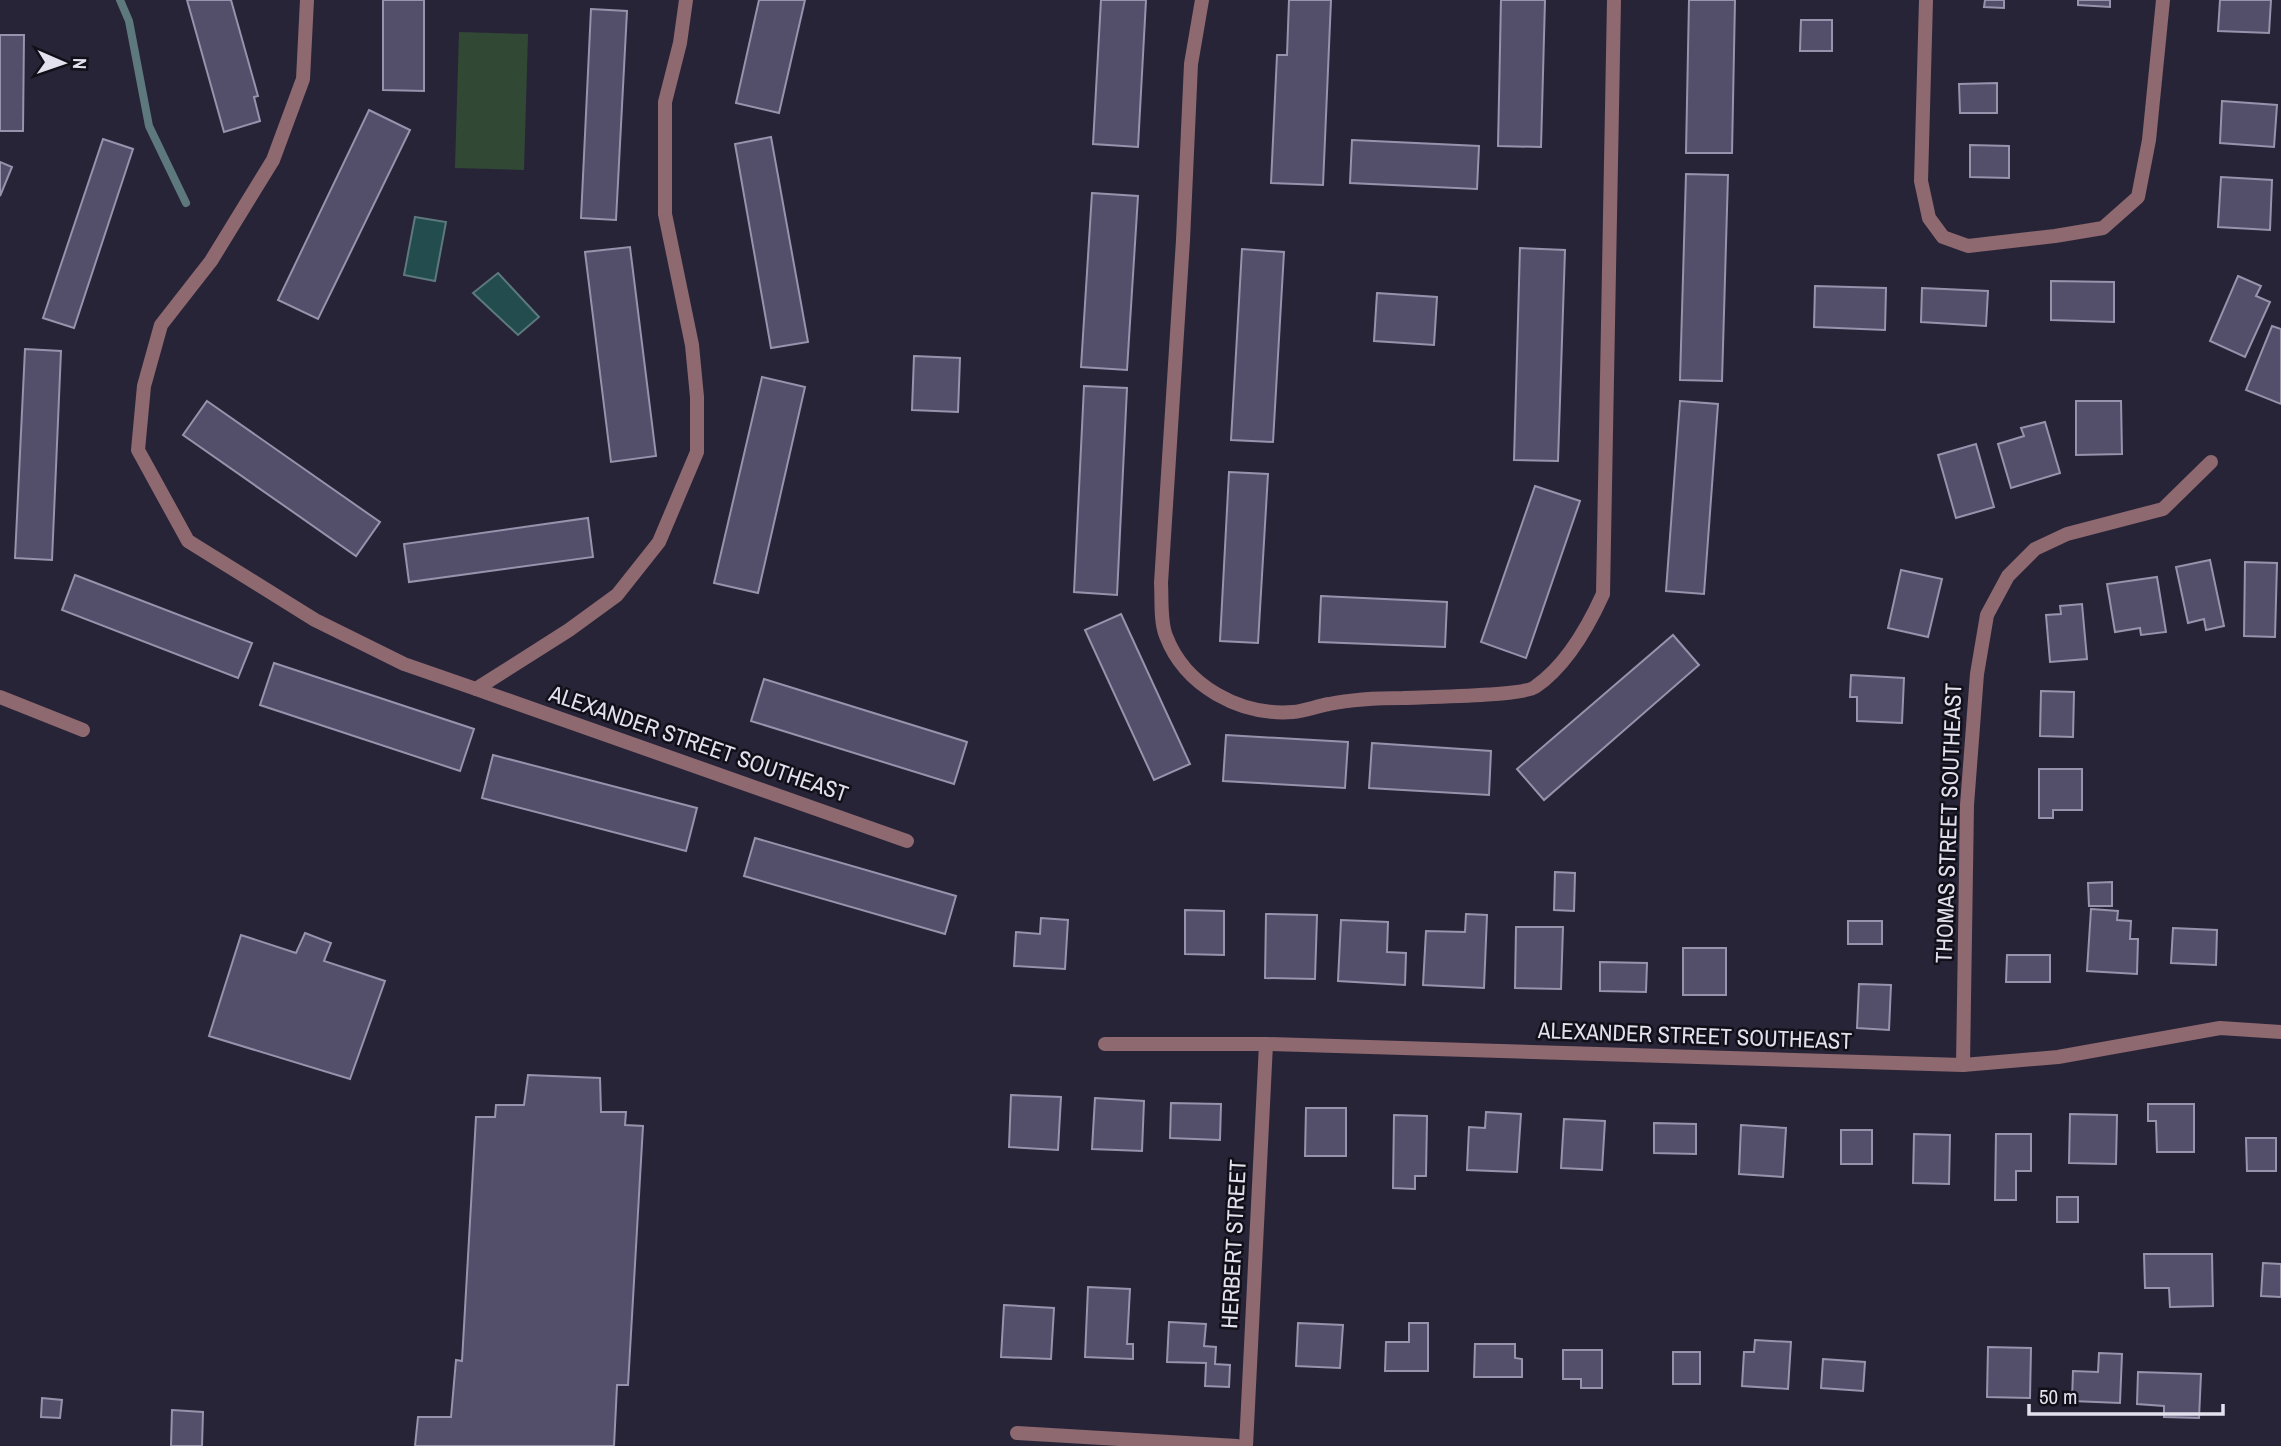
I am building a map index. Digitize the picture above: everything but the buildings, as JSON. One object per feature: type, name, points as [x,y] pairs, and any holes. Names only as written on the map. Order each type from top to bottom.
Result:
[{"type":"street","name":"ALEXANDER STREET SOUTHEAST","points":[[307,0],[303,79],[273,160],[211,261],[161,325],[144,386],[138,450],[188,541],[315,620],[404,664],[908,841]]},
{"type":"street","points":[[476,689],[569,630],[617,595],[659,542],[697,452],[697,397],[692,345],[664,214],[666,102],[680,43],[686,0]]},
{"type":"street","points":[[1202,0],[1191,64],[1183,240],[1168,451],[1161,583],[1165,634],[1183,667],[1208,690],[1234,704],[1294,712],[1360,699],[1533,690],[1556,669],[1590,623],[1604,594],[1609,201],[1615,0]]},
{"type":"street","points":[[1926,0],[1920,181],[1929,218],[1943,237],[1968,246],[2103,228],[2138,197],[2148,140],[2163,0]]},
{"type":"street","name":"THOMAS STREET SOUTHEAST","points":[[1963,1065],[1968,805],[1977,674],[1987,615],[2008,576],[2035,549],[2067,534],[2163,509],[2211,461]]},
{"type":"street","points":[[0,697],[83,730]]},
{"type":"street","name":"ALEXANDER STREET SOUTHEAST","points":[[1105,1044],[1266,1044],[1963,1065],[2058,1057],[2220,1028],[2281,1032]]},
{"type":"street","name":"HERBERT STREET","points":[[1246,1446],[1266,1044]]},
{"type":"street","points":[[1017,1433],[1237,1446]]},
{"type":"shaded area","points":[[459,32],[528,34],[524,170],[455,168]]},
{"type":"shaded area","points":[[415,217],[446,222],[435,281],[404,275]]},
{"type":"shaded area","points":[[498,273],[539,317],[518,335],[473,293]]},
{"type":"waterway","points":[[120,0],[129,21],[149,126],[186,203]]}]
